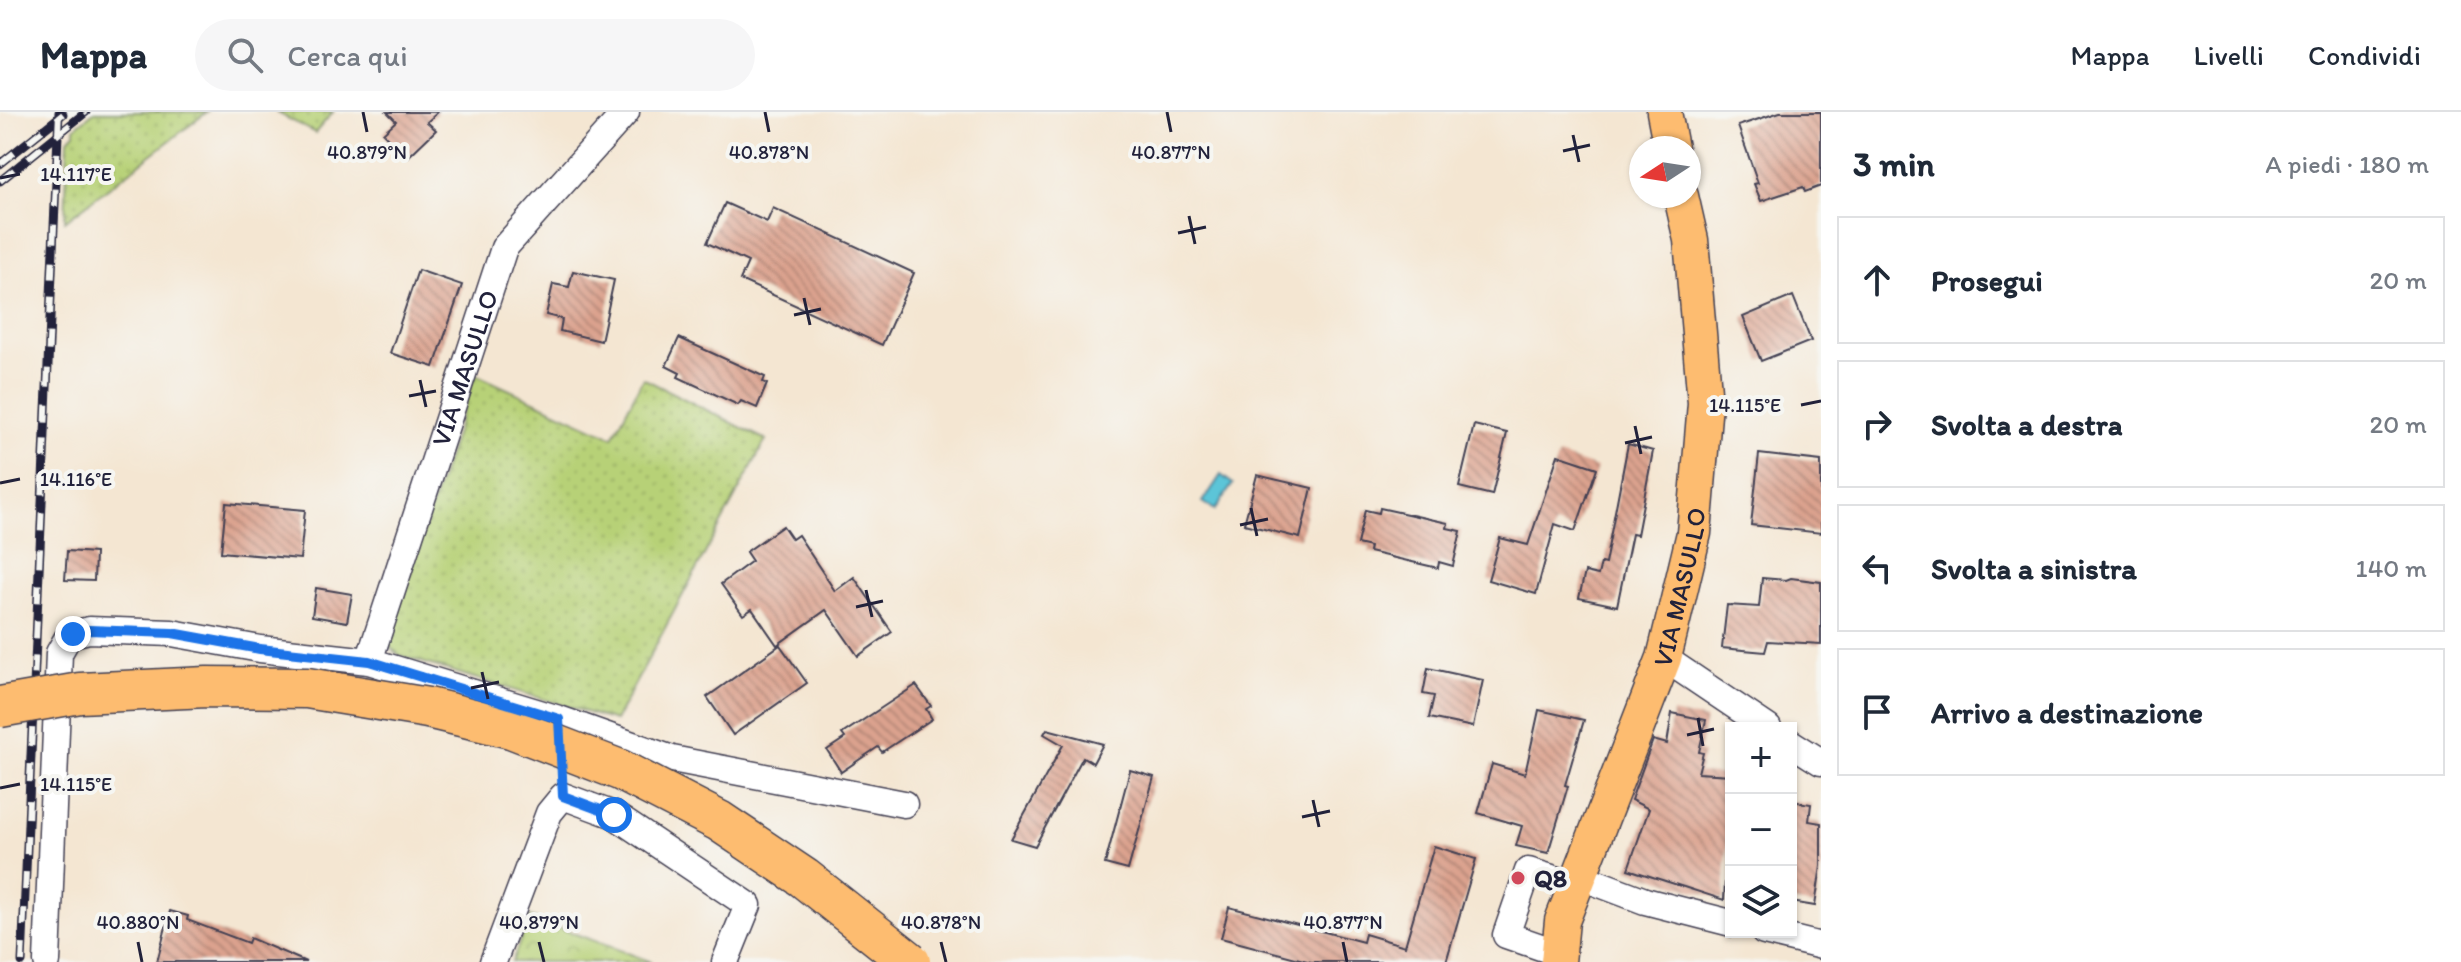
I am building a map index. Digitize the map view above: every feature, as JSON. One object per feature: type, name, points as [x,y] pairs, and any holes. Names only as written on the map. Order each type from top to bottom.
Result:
[{"type":"highway","points":[[0,707],[80,693],[207,687],[307,688],[428,708],[511,728],[620,770],[719,821],[804,878],[910,962]]},
{"type":"main road","points":[[1664,112],[1669,136]]},
{"type":"main road","name":"VIA MASULLO","points":[[1558,957],[1562,921],[1664,658],[1694,533],[1705,403],[1691,240],[1684,208]]},
{"type":"street","name":"VIA MASULLO","points":[[369,661],[504,248],[626,112]]},
{"type":"street","points":[[47,962],[58,661],[67,639],[81,631],[172,633],[260,649],[369,661],[559,719],[672,759],[904,804]]},
{"type":"street","points":[[1664,658],[1759,722]]},
{"type":"street","points":[[493,962],[549,813],[563,796],[559,719]]},
{"type":"street","points":[[1797,747],[1821,762]]},
{"type":"street","points":[[563,796],[614,815],[748,905],[725,962]]},
{"type":"street","points":[[1558,957],[1506,935],[1528,871],[1577,881],[1725,921]]},
{"type":"street","points":[[1788,938],[1821,946]]},
{"type":"green space","points":[[94,112],[207,112],[65,221],[68,139],[75,133],[75,127]]},
{"type":"green space","points":[[276,112],[333,112],[315,133]]},
{"type":"green space","points":[[475,374],[613,437],[643,378],[766,440],[615,721],[399,655],[386,644]]},
{"type":"green space","points":[[529,917],[652,962],[512,962]]},
{"type":"water","points":[[1221,475],[1233,484],[1215,510],[1203,502]]},
{"type":"building","points":[[387,112],[438,112],[427,122],[436,130],[407,158],[383,133],[396,121]]},
{"type":"building","points":[[1780,112],[1821,112],[1821,186],[1805,192],[1803,187],[1761,201],[1754,184],[1758,183],[1738,126]]},
{"type":"building","points":[[725,203],[767,222],[773,208],[914,273],[882,345],[740,280],[748,262],[707,243]]},
{"type":"building","points":[[418,270],[462,285],[434,367],[390,353]]},
{"type":"building","points":[[573,271],[614,280],[601,341],[560,331],[562,319],[546,315],[553,284],[569,287]]},
{"type":"building","points":[[1793,296],[1811,341],[1761,361],[1743,317]]},
{"type":"building","points":[[679,338],[765,377],[763,382],[767,384],[757,408],[741,401],[738,405],[678,377],[680,373],[666,366]]},
{"type":"building","points":[[1474,425],[1507,433],[1492,495],[1459,487]]},
{"type":"building","points":[[1628,444],[1653,451],[1637,535],[1632,534],[1617,606],[1579,598],[1585,572],[1598,575],[1601,563],[1605,564]]},
{"type":"building","points":[[1759,454],[1821,461],[1821,533],[1751,525]]},
{"type":"building","points":[[1558,455],[1597,468],[1575,531],[1555,524],[1536,594],[1488,580],[1500,538],[1528,545]]},
{"type":"building","points":[[1257,475],[1312,488],[1300,538],[1244,524]]},
{"type":"building","points":[[226,503],[305,510],[300,559],[221,552]]},
{"type":"building","points":[[1380,508],[1448,523],[1447,528],[1461,531],[1453,566],[1439,562],[1438,568],[1369,552],[1370,547],[1357,544],[1365,510],[1379,513]]},
{"type":"building","points":[[783,526],[792,539],[798,535],[835,591],[854,577],[892,632],[858,656],[826,610],[777,645],[752,609],[743,615],[721,584],[752,561],[746,552]]},
{"type":"building","points":[[67,551],[95,553],[94,581],[65,580]]},
{"type":"building","points":[[1762,578],[1821,582],[1821,644],[1768,641],[1765,652],[1722,648],[1727,605],[1759,607]]},
{"type":"building","points":[[316,588],[352,594],[347,622],[312,616]]},
{"type":"building","points":[[780,645],[807,683],[733,735],[707,697]]},
{"type":"building","points":[[1428,668],[1483,680],[1473,727],[1429,718],[1434,696],[1423,694]]},
{"type":"building","points":[[916,685],[931,706],[926,709],[932,719],[882,752],[878,747],[841,772],[827,750],[845,738],[842,734]]},
{"type":"building","points":[[1539,710],[1584,720],[1548,853],[1516,846],[1522,826],[1478,813],[1492,764],[1525,774]]},
{"type":"building","points":[[1672,713],[1706,720],[1698,773],[1725,775],[1724,900],[1628,869],[1649,809],[1631,800],[1653,740],[1667,744]]},
{"type":"building","points":[[1047,729],[1103,744],[1093,763],[1083,757],[1035,846],[1011,839],[1063,745],[1044,734]]},
{"type":"building","points":[[1130,770],[1154,777],[1128,870],[1105,864]]},
{"type":"building","points":[[1797,802],[1811,804],[1809,821],[1821,823],[1821,866],[1815,906],[1797,903]]},
{"type":"building","points":[[1434,846],[1476,859],[1446,962],[1311,962],[1221,938],[1229,907],[1363,942],[1365,934],[1405,946]]},
{"type":"building","points":[[170,911],[248,943],[250,938],[306,962],[157,962]]},
{"type":"railway","points":[[22,962],[59,112]]},
{"type":"railway","points":[[0,181],[86,112]]},
{"type":"railway","points":[[0,164],[63,114]]},
{"type":"place","name":"Q8","points":[[1518,878]]},
{"type":"route","points":[[73,634],[89,630],[172,633],[260,649],[369,661],[559,719],[563,796],[614,815]]}]
